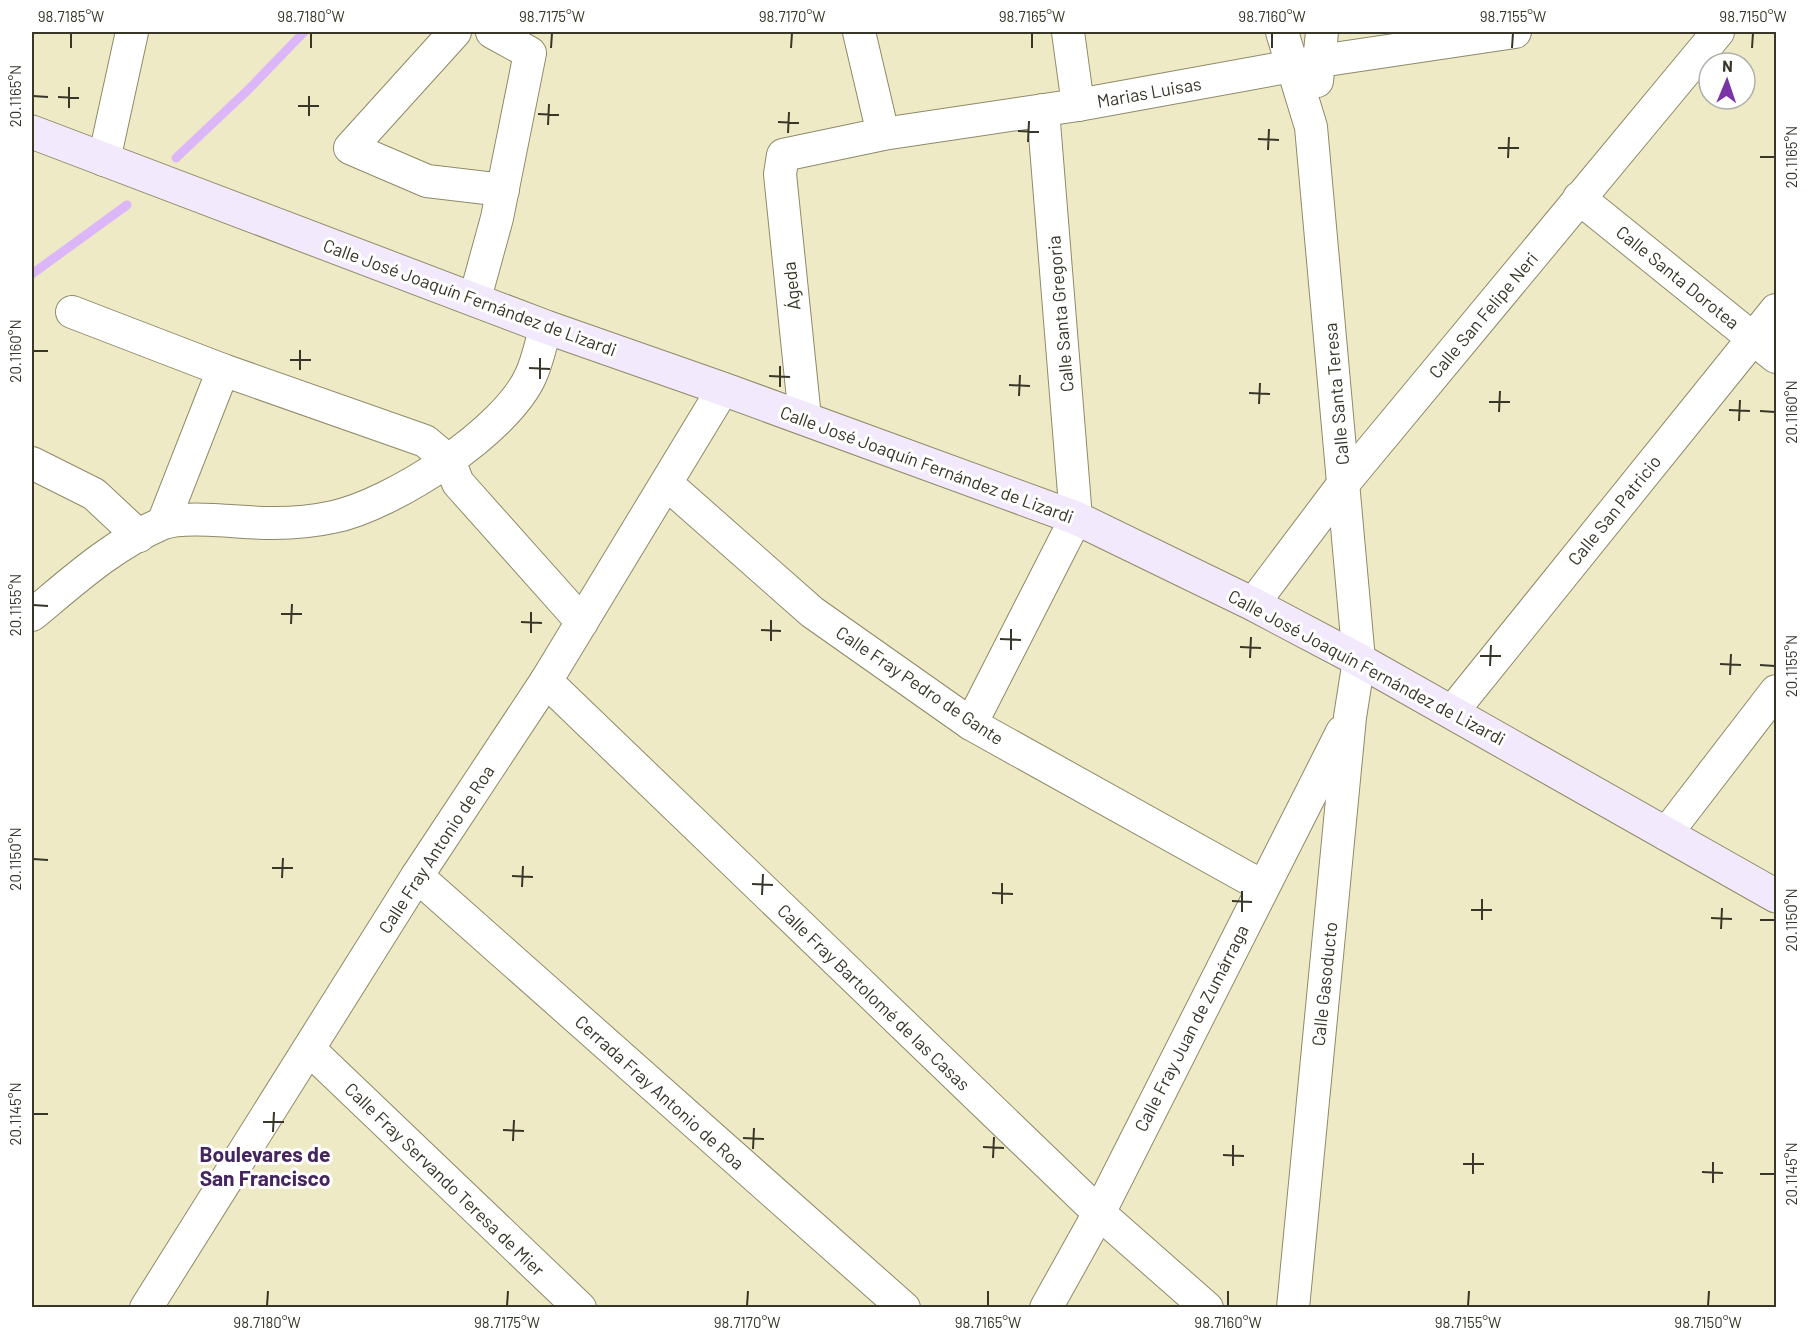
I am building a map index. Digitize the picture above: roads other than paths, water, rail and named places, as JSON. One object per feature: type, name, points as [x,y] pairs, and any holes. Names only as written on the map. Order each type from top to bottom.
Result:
[{"type":"street","points":[[104,160],[132,32]]},
{"type":"street","points":[[454,32],[350,148],[427,181],[503,190]]},
{"type":"street","points":[[475,298],[503,190],[530,53],[492,32]]},
{"type":"street","points":[[859,32],[883,134]]},
{"type":"street","points":[[1068,32],[1078,105]]},
{"type":"street","points":[[1282,32],[1311,53]]},
{"type":"street","name":"Marias Luisas","points":[[783,155],[883,134],[1078,105],[1311,53],[1515,32]]},
{"type":"street","name":"Calle San Felipe Neri","points":[[1253,604],[1344,483],[1718,32]]},
{"type":"street","name":"Calle Santa Teresa","points":[[1311,53],[1311,127],[1359,660]]},
{"type":"street","name":"Calle Santa Gregoria","points":[[1043,110],[1076,518]]},
{"type":"street","name":"Calle José Joaquín Fernández de Lizardi","points":[[32,132],[475,298],[546,327],[723,388],[1076,518],[1253,604],[1359,660],[1776,896]]},
{"type":"street","name":"Ágeda","points":[[783,155],[780,174],[805,418]]},
{"type":"street","name":"Calle Santa Dorotea","points":[[1579,198],[1765,347]]},
{"type":"street","name":"Calle San Patricio","points":[[1452,712],[1765,347],[1776,310]]},
{"type":"street","points":[[72,312],[223,370],[425,441],[449,461],[458,483],[582,622]]},
{"type":"street","points":[[32,615],[106,555],[151,530],[214,520],[275,524],[334,517],[394,494],[449,461],[500,418],[531,376],[546,327]]},
{"type":"street","points":[[151,530],[223,370]]},
{"type":"street","name":"Calle Fray Antonio de Roa","points":[[146,1308],[310,1050],[417,876],[546,681],[723,388]]},
{"type":"street","points":[[32,463],[94,494],[151,530]]},
{"type":"street","name":"Calle Fray Pedro de Gante","points":[[667,484],[812,612],[970,724],[1262,886]]},
{"type":"street","points":[[970,724],[1076,518]]},
{"type":"street","name":"Calle Gasoducto","points":[[1293,1308],[1350,717],[1359,660]]},
{"type":"street","name":"Calle Fray Bartolomé de las Casas","points":[[546,681],[1098,1213],[1207,1308]]},
{"type":"street","points":[[1666,834],[1776,691]]},
{"type":"street","name":"Calle Fray Juan de Zumárraga","points":[[1046,1308],[1098,1213],[1262,886],[1350,717]]},
{"type":"street","name":"Cerrada Fray Antonio de Roa","points":[[417,876],[904,1308]]},
{"type":"street","name":"Calle Fray Servando Teresa de Mier","points":[[310,1050],[580,1308]]},
{"type":"waterway","points":[[176,158],[249,89],[304,32]]},
{"type":"waterway","points":[[32,274],[127,205]]},
{"type":"district","name":"Boulevares de San Francisco","points":[[265,1165]]}]
